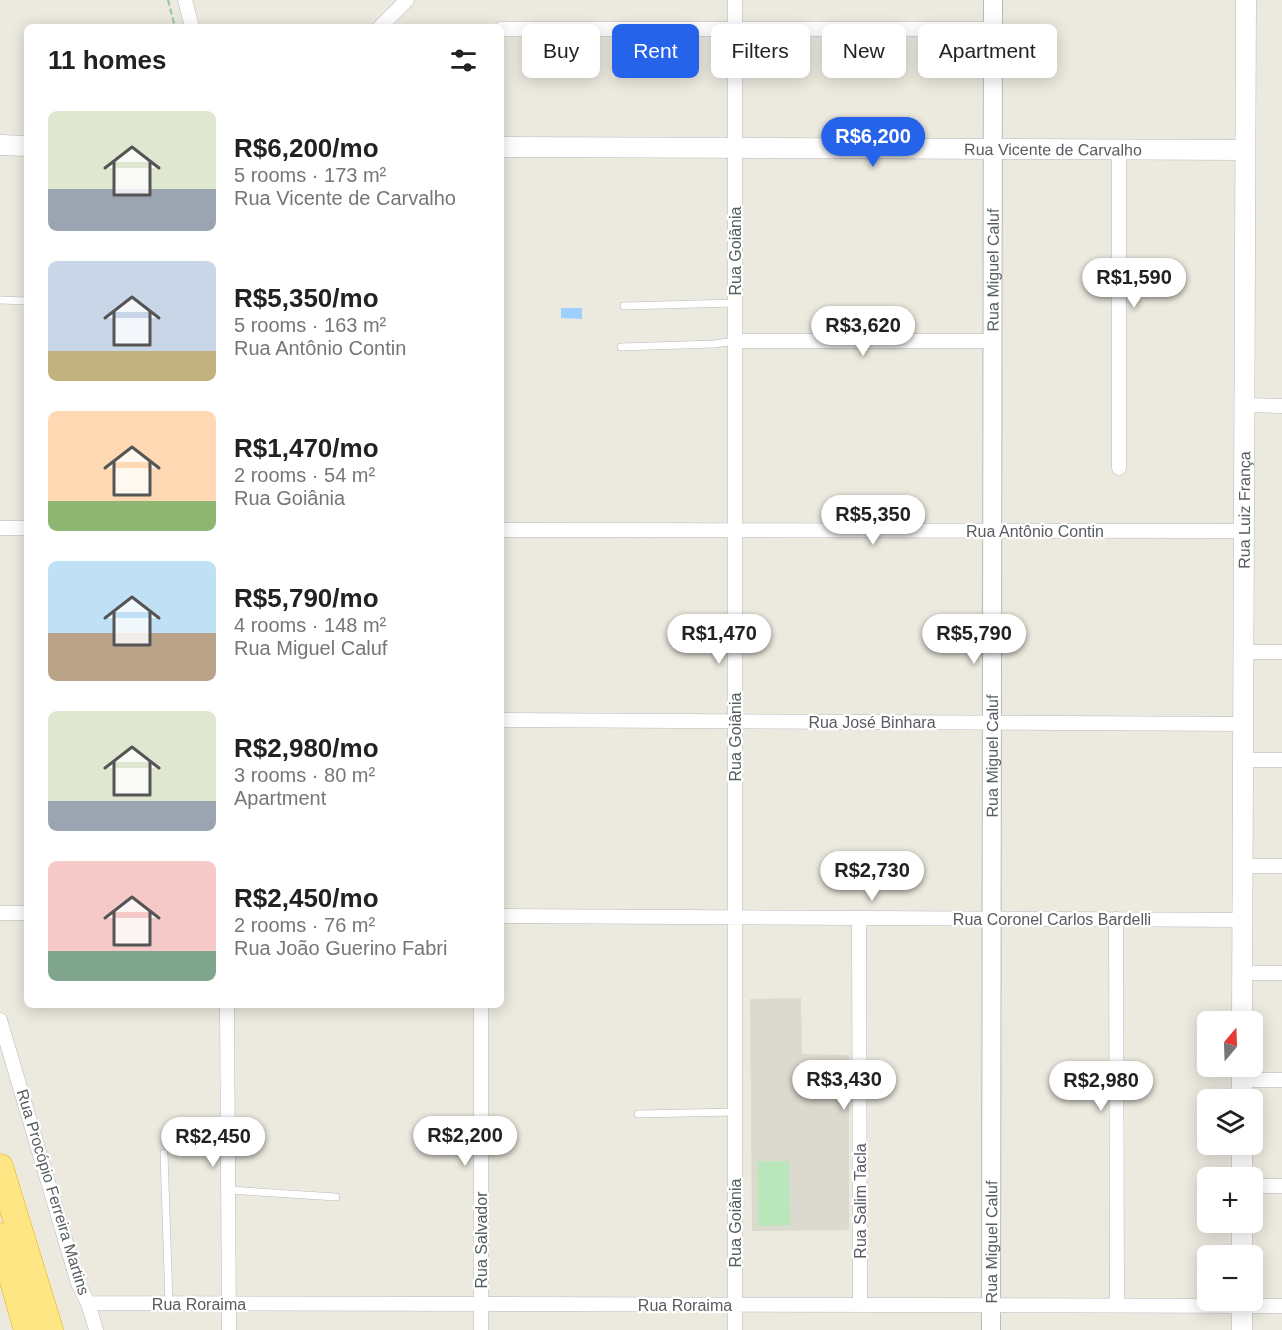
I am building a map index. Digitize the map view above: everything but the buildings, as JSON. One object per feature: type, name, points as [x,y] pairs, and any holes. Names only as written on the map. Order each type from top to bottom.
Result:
[{"type":"highway","points":[[0,1167],[50,1330]]},
{"type":"highway","points":[[0,1236],[27,1330]]},
{"type":"main road","name":"Rua Luiz França","points":[[1242,1011],[1246,0]]},
{"type":"main road","points":[[0,146],[24,146]]},
{"type":"main road","name":"Rua Vicente de Carvalho","points":[[504,147],[1245,150]]},
{"type":"main road","points":[[1242,1311],[1242,1330]]},
{"type":"street","points":[[185,0],[191,24]]},
{"type":"street","points":[[383,24],[407,0]]},
{"type":"street","name":"Rua Goiânia","points":[[735,0],[735,24]]},
{"type":"street","name":"Rua Miguel Caluf","points":[[993,0],[993,24]]},
{"type":"street","points":[[504,29],[711,29]]},
{"type":"street","points":[[810,29],[918,29]]},
{"type":"street","name":"Rua Goiânia","points":[[735,78],[735,1330]]},
{"type":"street","name":"Rua Miguel Caluf","points":[[991,1330],[993,78]]},
{"type":"street","points":[[1119,150],[1119,468]]},
{"type":"street","points":[[735,341],[992,341]]},
{"type":"street","points":[[1244,405],[1282,406]]},
{"type":"street","points":[[0,528],[24,528]]},
{"type":"street","name":"Rua Antônio Contin","points":[[504,530],[1244,531]]},
{"type":"street","points":[[1244,652],[1282,652]]},
{"type":"street","name":"Rua José Binhara","points":[[504,720],[1244,724]]},
{"type":"street","points":[[1243,760],[1282,760]]},
{"type":"street","points":[[1243,866],[1282,866]]},
{"type":"street","points":[[0,913],[24,913]]},
{"type":"street","name":"Rua Coronel Carlos Bardelli","points":[[504,916],[1243,920]]},
{"type":"street","name":"Rua Salim Tacla","points":[[859,918],[860,1305]]},
{"type":"street","points":[[1116,919],[1117,1305]]},
{"type":"street","points":[[1243,973],[1282,973]]},
{"type":"street","points":[[227,1008],[230,1330]]},
{"type":"street","name":"Rua Salvador","points":[[481,1008],[481,1330]]},
{"type":"street","name":"Rua Procópio Ferreira Martins","points":[[0,1020],[78,1282],[88,1303],[96,1330]]},
{"type":"street","points":[[1242,1082],[1282,1080]]},
{"type":"street","points":[[1263,1186],[1282,1186]]},
{"type":"street","name":"Rua Roraima","points":[[88,1303],[1197,1304]]},
{"type":"street","name":"Rua Roraima","points":[[1263,1305],[1282,1306]]},
{"type":"lane","points":[[0,300],[24,301]]},
{"type":"lane","points":[[624,306],[735,303]]},
{"type":"lane","points":[[621,347],[714,344],[735,341]]},
{"type":"lane","points":[[638,1114],[735,1112]]},
{"type":"lane","points":[[164,1154],[170,1304]]},
{"type":"lane","points":[[228,1190],[336,1197]]},
{"type":"path","points":[[168,0],[174,24]]},
{"type":"shaded area","points":[[801,998],[802,1054],[849,1055],[849,1230],[752,1231],[750,999]]},
{"type":"green space","points":[[757,1161],[789,1161],[790,1225],[758,1226]]},
{"type":"water","points":[[561,308],[582,308],[582,319],[561,318]]}]
